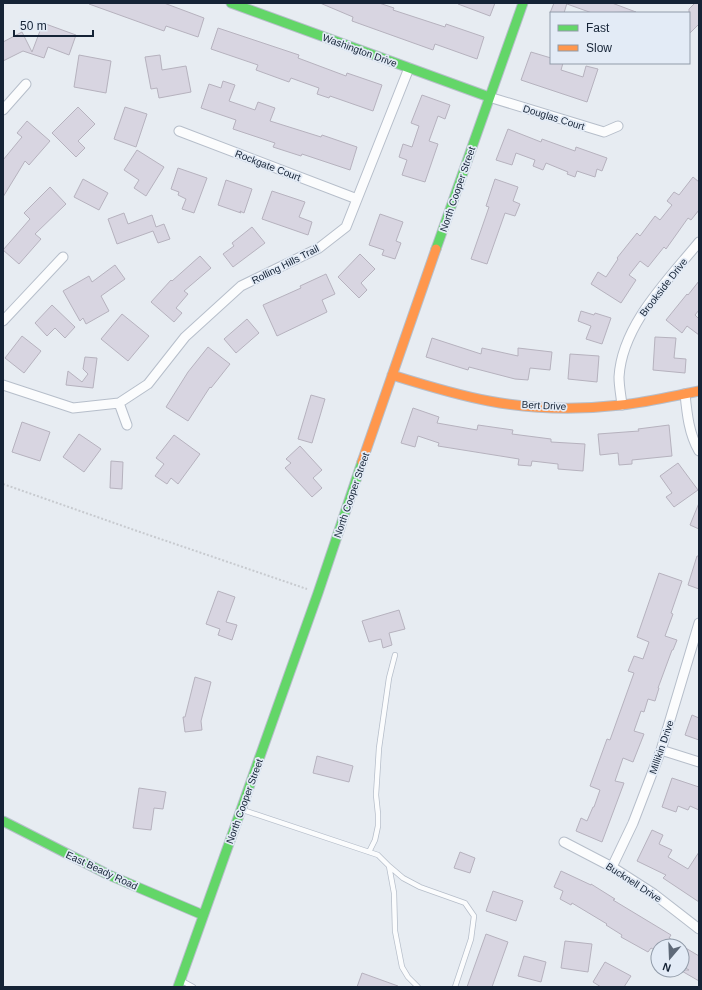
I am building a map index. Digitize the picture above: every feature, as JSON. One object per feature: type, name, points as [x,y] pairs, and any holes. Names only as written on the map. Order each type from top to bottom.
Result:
[{"type":"main road","name":"Washington Drive","points":[[231,3],[489,97]]},
{"type":"main road","name":"North Cooper Street","points":[[179,984],[318,593],[392,375],[522,3]]},
{"type":"main road","name":"Bert Drive","points":[[392,375],[442,390],[489,401],[538,406],[588,407],[622,405],[699,391]]},
{"type":"main road","name":"East Beady Road","points":[[3,821],[109,875],[203,915]]},
{"type":"street","name":"Rolling Hills Trail","points":[[3,385],[73,408],[119,402],[148,384],[185,337],[241,286],[319,248],[346,227],[409,68]]},
{"type":"street","points":[[3,110],[26,84]]},
{"type":"street","name":"Douglas Court","points":[[489,97],[604,132],[618,126]]},
{"type":"street","name":"Rockgate Court","points":[[179,131],[357,199]]},
{"type":"street","name":"Brookside Drive","points":[[622,405],[620,377],[626,346],[638,320],[659,291],[699,242]]},
{"type":"street","points":[[3,322],[63,258]]},
{"type":"street","points":[[684,394],[691,432],[699,451]]},
{"type":"street","points":[[119,402],[127,425]]},
{"type":"street","name":"Millikin Drive","points":[[612,868],[633,823],[661,750],[699,623]]},
{"type":"street","points":[[661,750],[699,762]]},
{"type":"street","name":"Bucknell Drive","points":[[564,842],[612,868],[654,894],[699,929]]},
{"type":"lane","points":[[369,852],[375,840],[378,826],[376,795],[379,748],[389,678],[395,655]]},
{"type":"lane","points":[[241,809],[378,855],[403,878],[465,903],[474,916],[472,939],[455,987]]},
{"type":"lane","points":[[389,866],[394,893],[395,931],[402,967],[408,977],[418,987]]},
{"type":"lane","points":[[179,984],[193,987]]},
{"type":"path","points":[[3,484],[318,593]]},
{"type":"building","points":[[164,3],[204,18],[198,37],[166,26],[164,31],[89,4]]},
{"type":"building","points":[[320,3],[379,3],[394,8],[393,10],[445,27],[446,24],[484,37],[477,59],[435,44],[433,50],[352,21],[353,17]]},
{"type":"building","points":[[458,3],[495,3],[490,16]]},
{"type":"building","points":[[554,3],[567,3],[564,12],[550,12]]},
{"type":"building","points":[[612,3],[636,12],[589,12],[567,4]]},
{"type":"building","points":[[695,3],[699,3],[699,24],[690,33],[690,12],[689,9]]},
{"type":"building","points":[[43,23],[76,35],[69,55],[48,47],[44,58],[23,51],[3,61],[3,42],[22,32],[32,52]]},
{"type":"building","points":[[218,28],[299,55],[298,58],[346,76],[347,73],[382,85],[373,111],[330,96],[329,98],[317,94],[319,88],[291,78],[289,82],[256,70],[258,65],[211,49]]},
{"type":"building","points":[[531,52],[550,58],[550,64],[563,64],[561,70],[583,77],[586,66],[598,69],[587,102],[521,80]]},
{"type":"building","points":[[79,55],[111,61],[106,93],[74,87]]},
{"type":"building","points":[[160,55],[162,70],[186,66],[191,92],[159,98],[157,88],[151,89],[145,57]]},
{"type":"building","points":[[223,81],[235,85],[229,101],[255,110],[258,102],[275,108],[270,121],[321,137],[322,135],[357,147],[350,170],[302,154],[301,156],[273,147],[275,143],[233,129],[236,120],[201,108],[209,84],[221,88]]},
{"type":"building","points":[[422,95],[450,105],[445,119],[438,116],[429,141],[438,144],[425,182],[402,175],[407,160],[399,157],[403,144],[412,147],[419,126],[411,123]]},
{"type":"building","points":[[78,107],[95,124],[78,141],[85,148],[76,157],[52,133]]},
{"type":"building","points":[[125,107],[147,114],[136,147],[114,139]]},
{"type":"building","points":[[27,121],[50,141],[29,165],[25,161],[3,197],[3,160],[22,137],[17,133]]},
{"type":"building","points":[[508,129],[541,142],[542,139],[575,151],[576,147],[607,158],[602,171],[597,169],[595,177],[577,171],[575,177],[567,174],[568,172],[546,163],[543,170],[533,166],[535,160],[516,153],[512,165],[496,160]]},
{"type":"building","points":[[137,150],[164,167],[146,196],[134,188],[139,180],[124,170]]},
{"type":"building","points":[[178,168],[207,178],[194,213],[182,209],[186,199],[178,195],[179,192],[171,189]]},
{"type":"building","points":[[693,177],[699,182],[699,210],[691,220],[688,218],[666,249],[664,247],[648,267],[640,261],[629,275],[636,280],[621,303],[591,284],[598,272],[606,277],[618,259],[617,258],[637,233],[640,236],[655,216],[660,220],[672,205],[667,201],[674,192],[679,195]]},
{"type":"building","points":[[83,179],[108,193],[99,210],[74,197]]},
{"type":"building","points":[[495,179],[518,187],[513,201],[520,204],[515,216],[505,213],[487,264],[471,259],[489,207],[486,206]]},
{"type":"building","points":[[226,180],[252,189],[244,213],[218,205]]},
{"type":"building","points":[[50,187],[66,204],[35,234],[41,239],[19,264],[3,250],[30,219],[24,213]]},
{"type":"building","points":[[272,191],[305,202],[299,217],[312,222],[308,235],[262,219]]},
{"type":"building","points":[[124,213],[128,224],[152,215],[156,227],[164,224],[170,239],[158,243],[153,231],[117,244],[108,219]]},
{"type":"building","points":[[380,214],[403,222],[396,241],[401,243],[395,259],[382,255],[384,250],[369,245]]},
{"type":"building","points":[[252,227],[265,243],[233,267],[223,254],[234,246],[232,243]]},
{"type":"building","points":[[360,254],[375,269],[361,283],[367,290],[359,298],[338,277]]},
{"type":"building","points":[[200,256],[211,268],[184,291],[188,294],[176,308],[182,313],[174,322],[151,302],[171,280],[172,281]]},
{"type":"building","points":[[115,265],[125,279],[101,296],[109,311],[86,324],[83,318],[80,321],[63,291],[89,276],[92,282]]},
{"type":"building","points":[[326,274],[335,294],[322,300],[327,312],[277,336],[263,305],[301,288],[300,286]]},
{"type":"building","points":[[699,281],[699,310],[695,315],[699,319],[699,335],[687,326],[682,333],[666,320]]},
{"type":"building","points":[[52,305],[75,327],[65,338],[55,328],[47,336],[35,323]]},
{"type":"building","points":[[581,311],[594,315],[595,313],[611,318],[602,344],[586,339],[591,326],[578,321]]},
{"type":"building","points":[[122,314],[149,336],[128,361],[101,339]]},
{"type":"building","points":[[247,319],[259,333],[236,353],[224,339]]},
{"type":"building","points":[[22,336],[41,351],[24,373],[5,358]]},
{"type":"building","points":[[655,337],[676,338],[674,358],[686,359],[685,373],[653,370]]},
{"type":"building","points":[[432,338],[481,354],[482,348],[518,356],[518,348],[552,352],[550,370],[530,368],[528,380],[515,379],[469,367],[468,370],[426,357]]},
{"type":"building","points":[[208,347],[230,364],[211,388],[210,387],[188,421],[166,407],[188,372]]},
{"type":"building","points":[[570,354],[599,356],[597,382],[568,379]]},
{"type":"building","points":[[85,357],[97,358],[93,388],[66,385],[68,371],[82,382],[88,374],[83,369]]},
{"type":"building","points":[[311,395],[325,399],[312,443],[298,439]]},
{"type":"building","points":[[413,408],[439,417],[437,423],[477,430],[478,425],[513,430],[512,434],[551,439],[551,442],[585,444],[583,471],[558,469],[558,464],[532,461],[531,466],[518,465],[519,459],[438,446],[439,443],[418,436],[415,447],[401,443]]},
{"type":"building","points":[[22,422],[50,432],[40,461],[12,452]]},
{"type":"building","points":[[669,425],[672,456],[632,460],[632,464],[619,465],[618,453],[600,455],[598,434],[639,431],[638,429]]},
{"type":"building","points":[[79,434],[101,449],[84,472],[63,457]]},
{"type":"building","points":[[174,435],[200,454],[178,484],[171,478],[167,484],[155,476],[164,464],[156,458]]},
{"type":"building","points":[[300,446],[322,470],[313,478],[322,488],[312,497],[285,468],[291,463],[286,459]]},
{"type":"building","points":[[111,461],[123,462],[122,489],[110,488]]},
{"type":"building","points":[[678,463],[698,490],[674,507],[666,497],[672,493],[660,476]]},
{"type":"building","points":[[699,503],[699,529],[690,525]]},
{"type":"building","points":[[697,556],[699,556],[699,589],[688,585]]},
{"type":"building","points":[[659,573],[682,581],[665,636],[677,640],[658,688],[655,701],[648,699],[644,712],[641,711],[634,731],[644,734],[633,762],[623,758],[615,781],[624,783],[602,842],[576,831],[581,818],[587,821],[600,790],[590,786],[607,739],[610,740],[634,673],[628,671],[634,656],[643,659],[649,642],[637,637]]},
{"type":"building","points":[[218,591],[235,597],[226,622],[237,625],[232,640],[218,635],[220,629],[206,624]]},
{"type":"building","points":[[399,610],[405,629],[389,633],[392,645],[383,648],[381,639],[369,642],[362,621]]},
{"type":"building","points":[[195,677],[211,682],[201,721],[202,730],[185,732],[183,717],[185,717]]},
{"type":"building","points":[[692,715],[699,718],[699,740],[685,735]]},
{"type":"building","points":[[317,756],[353,766],[349,782],[313,773]]},
{"type":"building","points":[[672,778],[699,787],[699,810],[690,806],[688,810],[678,806],[676,812],[662,807]]},
{"type":"building","points":[[139,788],[166,792],[163,809],[154,808],[151,830],[133,828]]},
{"type":"building","points":[[652,830],[663,835],[659,844],[672,850],[668,857],[688,869],[699,852],[699,902],[663,878],[666,875],[637,861]]},
{"type":"building","points":[[460,852],[475,858],[470,873],[454,868]]},
{"type":"building","points":[[561,871],[591,884],[615,899],[613,900],[671,935],[669,938],[650,938],[650,949],[648,952],[621,937],[622,935],[606,925],[607,924],[572,903],[571,905],[560,899],[563,891],[554,887]]},
{"type":"building","points":[[493,891],[523,901],[516,921],[486,911]]},
{"type":"building","points":[[486,934],[508,942],[492,987],[467,987]]},
{"type":"building","points":[[565,941],[592,944],[588,972],[561,968]]},
{"type":"building","points":[[690,951],[699,956],[699,981],[690,976]]},
{"type":"building","points":[[524,956],[546,962],[541,982],[518,976]]},
{"type":"building","points":[[605,962],[631,976],[624,987],[601,987],[593,982]]},
{"type":"building","points":[[362,973],[398,986],[398,987],[357,987]]},
{"type":"traffic: fast","points":[[231,3],[489,97]]},
{"type":"traffic: fast","points":[[436,249],[523,3]]},
{"type":"traffic: fast","points":[[178,987],[318,593],[362,462]]},
{"type":"traffic: fast","points":[[3,821],[109,875],[203,915]]},
{"type":"traffic: slow","points":[[362,462],[436,249]]},
{"type":"traffic: slow","points":[[392,375],[440,390],[477,399],[522,406],[555,408],[588,408],[621,405],[651,401],[699,391]]}]
